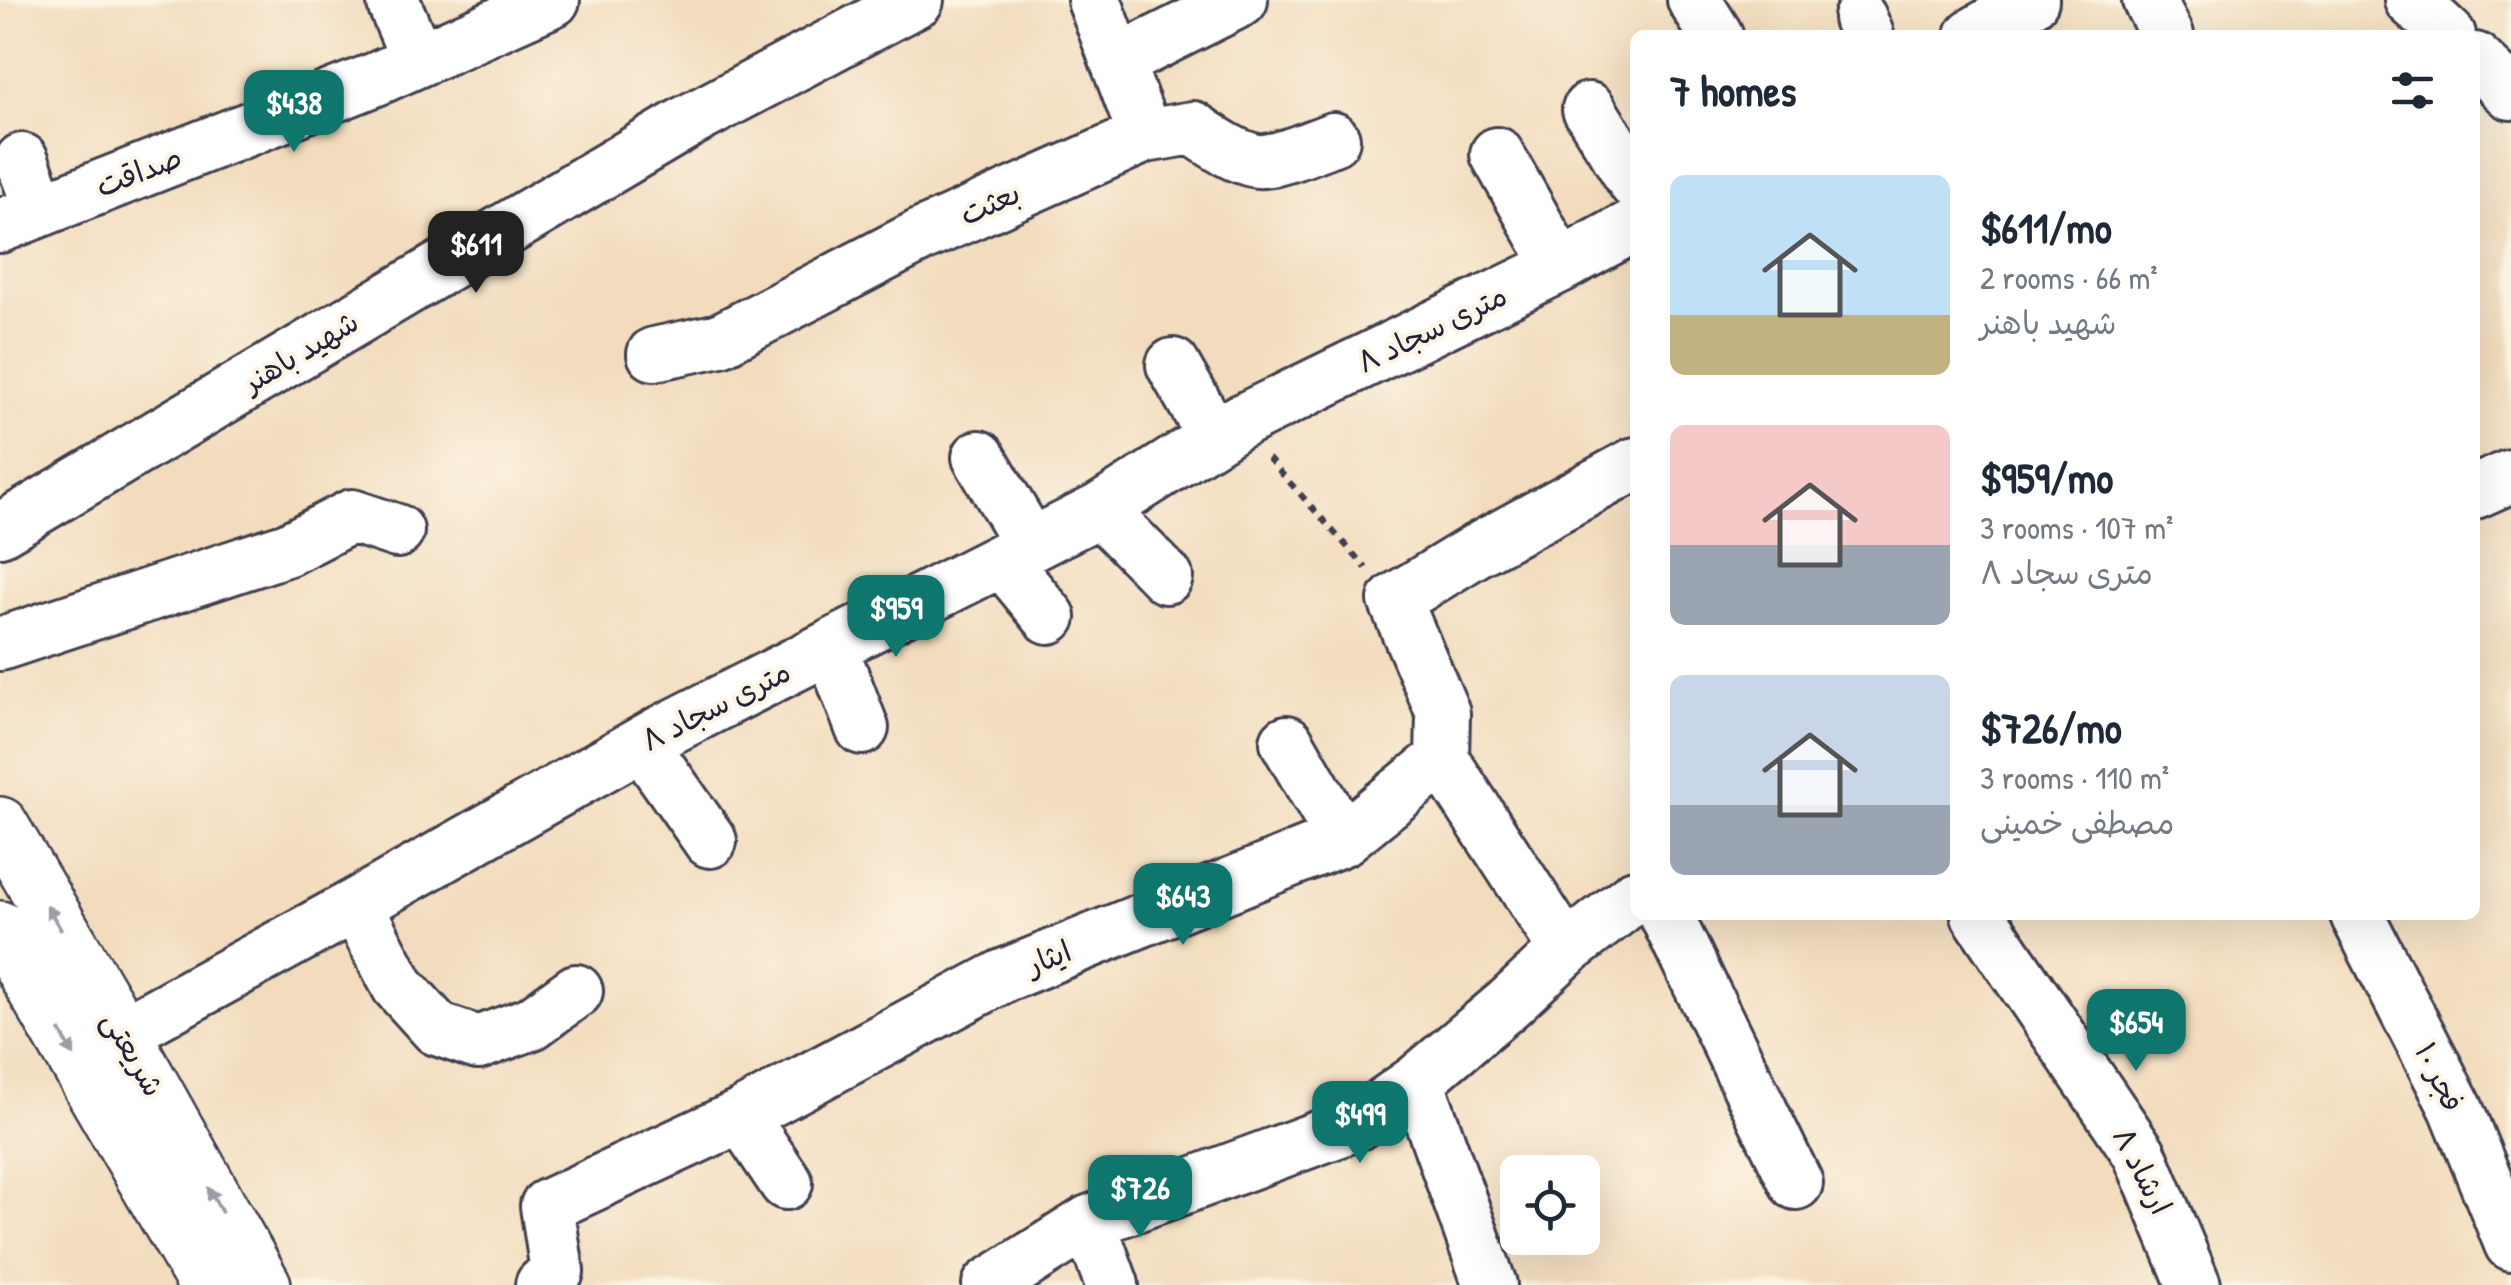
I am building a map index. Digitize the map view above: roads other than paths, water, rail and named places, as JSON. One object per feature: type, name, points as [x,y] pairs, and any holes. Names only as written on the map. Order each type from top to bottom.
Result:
[{"type":"main road","name":"شریعتی","points":[[0,824],[263,1285]]},
{"type":"main road","name":"شریعتی","points":[[0,929],[207,1285]]},
{"type":"street","name":"صداقت","points":[[20,218],[358,86],[553,0]]},
{"type":"street","name":"شهید باهنر","points":[[0,530],[687,122],[917,0]]},
{"type":"street","points":[[1094,0],[1145,136]]},
{"type":"street","points":[[1118,62],[1241,0]]},
{"type":"street","points":[[1694,0],[1713,30]]},
{"type":"street","points":[[2149,0],[2164,30]]},
{"type":"street","points":[[2412,0],[2444,30]]},
{"type":"street","points":[[394,4],[418,60]]},
{"type":"street","points":[[1589,109],[1630,175]]},
{"type":"street","name":"بعثت","points":[[654,354],[720,340],[924,234],[1145,136],[1193,128],[1220,147],[1258,161],[1333,139]]},
{"type":"street","points":[[1497,154],[1560,266]]},
{"type":"street","points":[[20,218],[22,160]]},
{"type":"street","name":"۸ متری سجاد","points":[[122,1033],[642,744],[1100,510],[1226,430],[1630,228]]},
{"type":"street","points":[[1173,365],[1226,430]]},
{"type":"street","points":[[979,458],[1017,553],[1049,618]]},
{"type":"street","points":[[1566,950],[1442,758],[1443,713],[1395,600],[1477,550],[1630,467]]},
{"type":"street","points":[[1100,510],[1166,576]]},
{"type":"street","points":[[0,644],[288,548],[352,516],[397,531]]},
{"type":"street","points":[[831,647],[862,728]]},
{"type":"street","points":[[1287,742],[1342,838]]},
{"type":"street","points":[[642,744],[710,841]]},
{"type":"street","name":"ایثار","points":[[542,1285],[557,1271],[547,1206],[740,1116],[1002,976],[1342,838],[1442,758]]},
{"type":"street","points":[[989,1285],[1090,1222],[1356,1124],[1417,1082],[1566,950],[1630,900]]},
{"type":"street","points":[[356,905],[398,986],[437,1029],[478,1044],[532,1023],[576,991]]},
{"type":"street","points":[[1668,920],[1796,1182]]},
{"type":"street","name":"ارشاد ۸","points":[[1981,920],[2138,1154],[2194,1285]]},
{"type":"street","name":"فجر ۱۰","points":[[2360,920],[2456,1108],[2511,1244]]},
{"type":"street","points":[[1417,1082],[1490,1285]]},
{"type":"street","points":[[740,1116],[786,1183]]},
{"type":"street","points":[[1090,1222],[1112,1285]]}]
